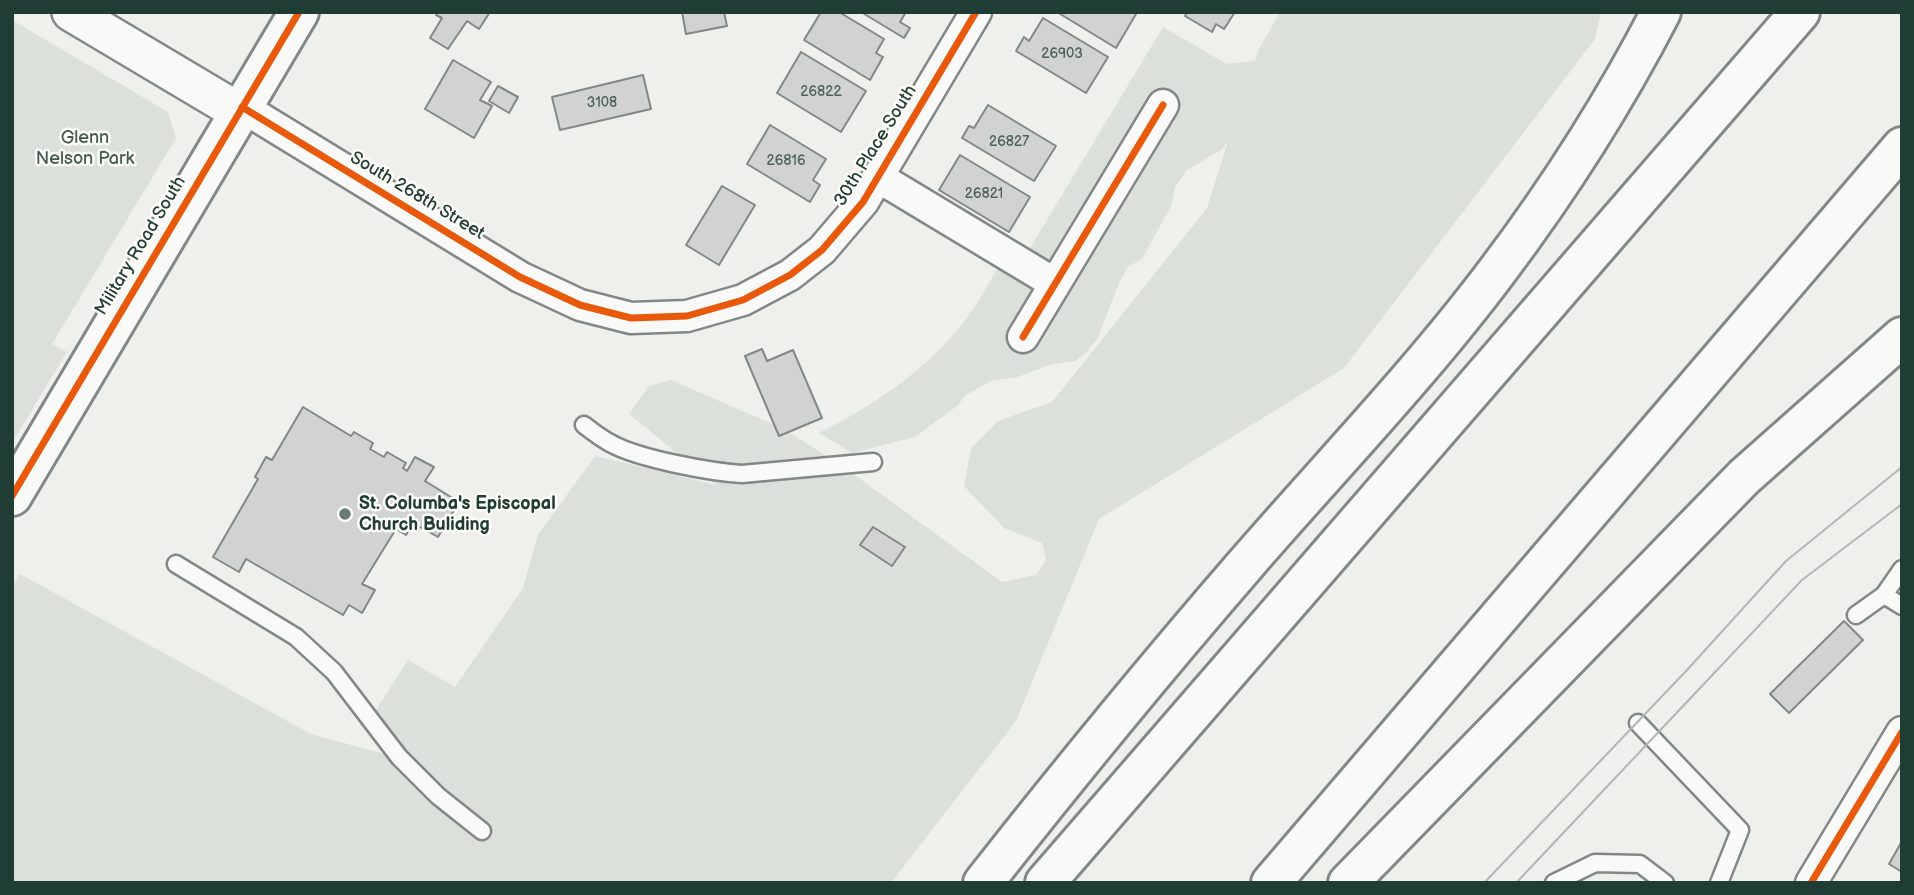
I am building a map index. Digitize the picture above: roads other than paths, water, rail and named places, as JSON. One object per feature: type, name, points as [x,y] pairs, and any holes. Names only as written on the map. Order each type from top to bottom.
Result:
[{"type":"main road","name":"Military Road South","points":[[12,496],[299,12]]},
{"type":"main road","points":[[984,883],[1113,719],[1437,346],[1497,271],[1555,191],[1596,127],[1661,12]]},
{"type":"main road","points":[[1045,883],[1800,12]]},
{"type":"main road","points":[[1271,883],[1902,148]]},
{"type":"main road","points":[[1348,883],[1744,477],[1902,337]]},
{"type":"street","name":"South 268th Street","points":[[71,12],[240,109],[520,277],[580,305]]},
{"type":"street","name":"30th Place South","points":[[580,305],[631,318],[687,316],[743,300],[790,275],[822,250],[863,202],[976,12]]},
{"type":"street","points":[[1023,337],[1163,105]]},
{"type":"street","points":[[878,177],[1054,283]]},
{"type":"street","points":[[1811,883],[1902,732]]},
{"type":"lane","points":[[584,425],[613,444],[635,453],[726,473],[742,474],[873,462]]},
{"type":"lane","points":[[176,564],[296,637],[334,672],[399,757],[438,796],[482,831]]},
{"type":"lane","points":[[1856,615],[1884,595],[1902,569]]},
{"type":"lane","points":[[1884,595],[1902,606]]},
{"type":"lane","points":[[1638,723],[1740,830],[1719,883]]},
{"type":"lane","points":[[1554,883],[1595,863],[1640,864],[1665,883]]},
{"type":"tram line","points":[[1484,883],[1687,670],[1786,561],[1902,467]]},
{"type":"tram line","points":[[1516,883],[1802,580],[1902,504]]},
{"type":"place","name":"St. Columba's Episcopal Church Buliding","points":[[345,514]]},
{"type":"park label","name":"Glenn Nelson Park","points":[[85,148]]}]
